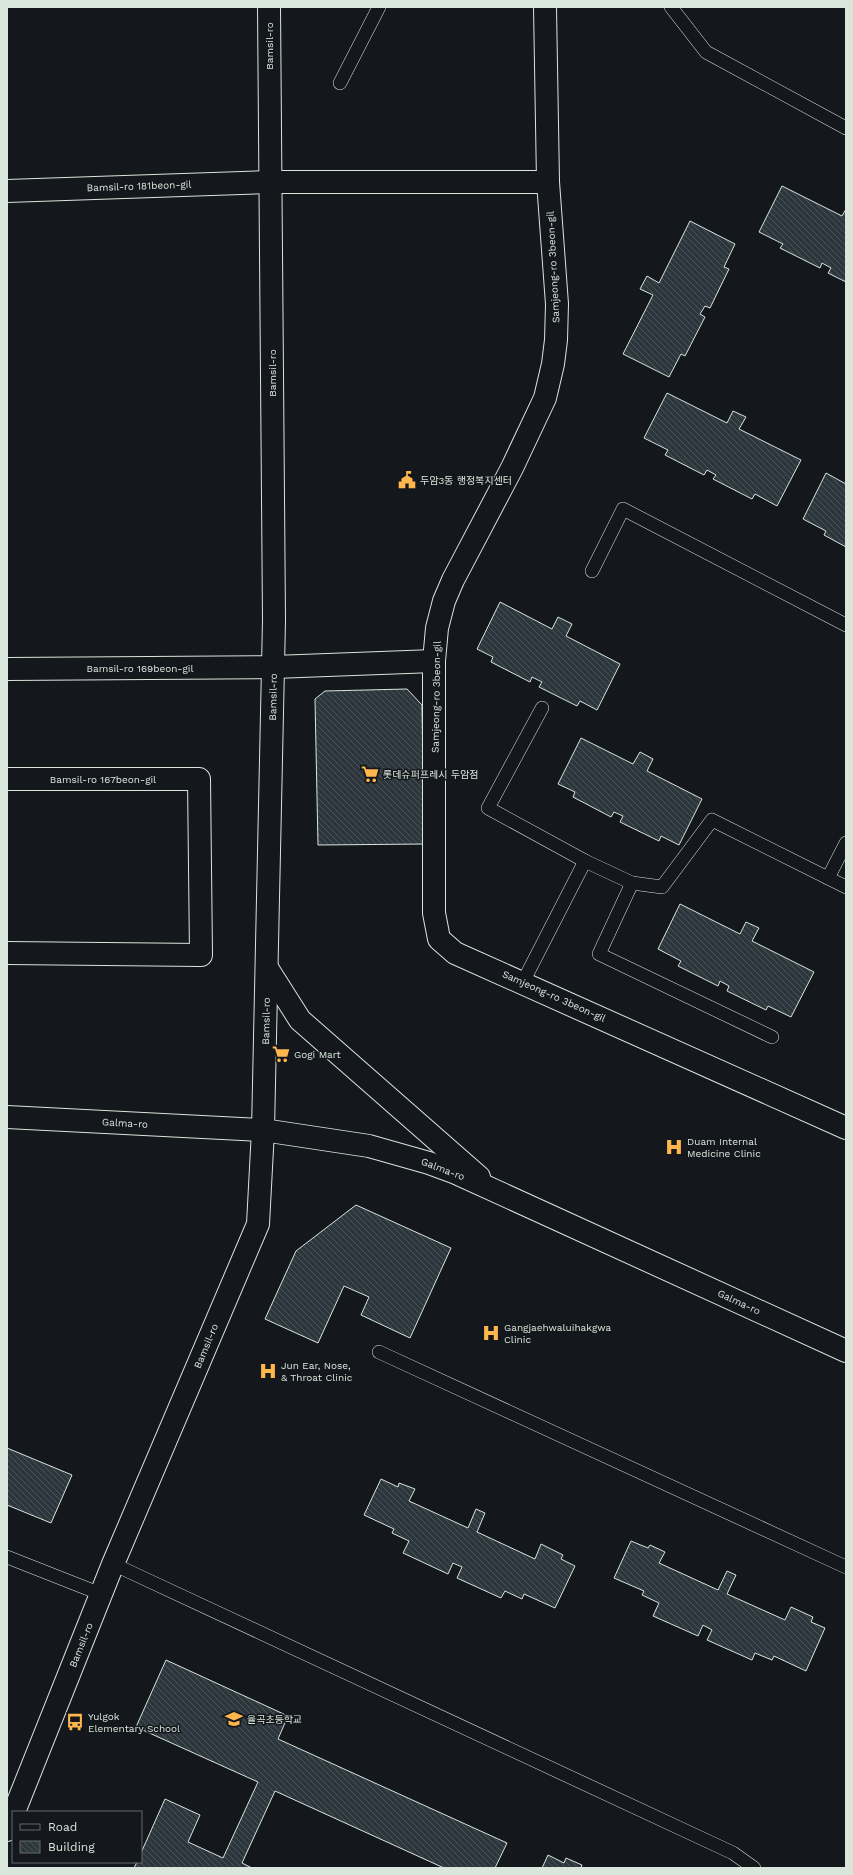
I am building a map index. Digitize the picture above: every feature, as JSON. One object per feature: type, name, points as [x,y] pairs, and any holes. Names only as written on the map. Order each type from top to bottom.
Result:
[{"type":"street","name":"Bamsil-ro","points":[[14,1811],[113,1564],[258,1224],[263,1130],[274,667],[269,7]]},
{"type":"street","name":"Samjeong-ro 3beon-gil","points":[[545,7],[548,182],[557,304],[556,340],[545,398],[534,423],[453,580],[444,601],[437,628],[434,661],[434,913],[439,940],[456,952],[846,1128]]},
{"type":"street","points":[[270,182],[548,182]]},
{"type":"street","name":"Bamsil-ro 181beon-gil","points":[[7,191],[270,182]]},
{"type":"street","name":"Bamsil-ro 169beon-gil","points":[[7,669],[274,667],[434,661]]},
{"type":"street","name":"Bamsil-ro 167beon-gil","points":[[7,778],[199,779],[201,955],[7,953]]},
{"type":"street","points":[[267,968],[300,1020],[495,1191]]},
{"type":"street","name":"Galma-ro","points":[[7,1118],[263,1130],[369,1146],[429,1163],[495,1191],[846,1351]]},
{"type":"street","points":[[7,1830],[12,1818]]},
{"type":"lane","points":[[340,83],[379,7]]},
{"type":"lane","points":[[671,7],[706,52],[846,128]]},
{"type":"lane","points":[[592,571],[624,509],[846,625]]},
{"type":"lane","points":[[542,708],[488,808],[585,861],[632,883],[662,887],[712,820],[846,887]]},
{"type":"lane","points":[[828,878],[846,843]]},
{"type":"lane","points":[[523,982],[585,861]]},
{"type":"lane","points":[[632,883],[599,954],[772,1038]]},
{"type":"lane","points":[[379,1352],[846,1567]]},
{"type":"lane","points":[[7,1557],[101,1594]]},
{"type":"lane","points":[[113,1564],[734,1853],[754,1868]]},
{"type":"building","points":[[782,186],[842,216],[846,209],[846,282],[828,273],[831,268],[822,263],[820,268],[780,248],[783,244],[759,232]]},
{"type":"building","points":[[690,221],[735,244],[724,267],[729,269],[710,308],[705,306],[700,314],[705,317],[685,356],[681,354],[669,377],[623,354],[653,295],[640,289],[647,276],[659,283]]},
{"type":"building","points":[[667,393],[727,423],[733,411],[746,417],[739,429],[801,460],[777,506],[755,494],[752,499],[713,479],[716,475],[707,470],[704,475],[665,455],[668,450],[644,438]]},
{"type":"building","points":[[826,473],[846,484],[846,547],[824,535],[826,531],[803,519]]},
{"type":"building","points":[[500,602],[552,629],[558,617],[572,624],[566,636],[620,664],[597,710],[580,701],[577,706],[539,687],[542,682],[532,677],[530,682],[491,662],[493,657],[477,649]]},
{"type":"building","name":"롯데슈퍼프레시 두암점","points":[[407,689],[422,705],[424,844],[318,845],[315,699],[325,691]]},
{"type":"building","points":[[581,738],[633,764],[640,752],[653,759],[647,771],[702,799],[679,845],[661,836],[659,841],[620,822],[623,816],[614,812],[611,817],[573,797],[575,792],[558,784]]},
{"type":"building","points":[[680,904],[740,934],[746,922],[759,928],[752,941],[814,972],[791,1017],[768,1006],[766,1010],[727,991],[729,986],[720,981],[718,986],[678,966],[681,961],[658,949]]},
{"type":"building","points":[[356,1205],[451,1248],[410,1338],[361,1315],[369,1297],[344,1286],[318,1343],[265,1319],[296,1251]]},
{"type":"building","points":[[7,1448],[72,1475],[51,1523],[7,1505]]},
{"type":"building","points":[[381,1479],[398,1487],[399,1483],[415,1489],[409,1501],[468,1528],[476,1509],[485,1513],[477,1532],[535,1559],[541,1544],[563,1555],[561,1559],[575,1566],[555,1608],[524,1594],[522,1599],[505,1591],[501,1598],[457,1578],[462,1567],[453,1563],[448,1574],[403,1553],[409,1541],[392,1533],[394,1529],[364,1515]]},
{"type":"building","points":[[631,1541],[648,1548],[650,1545],[665,1552],[659,1563],[718,1590],[727,1571],[736,1575],[727,1594],[785,1620],[791,1607],[813,1617],[811,1622],[825,1628],[806,1671],[774,1656],[772,1660],[755,1653],[752,1660],[707,1640],[712,1630],[703,1625],[698,1636],[653,1616],[659,1603],[642,1595],[644,1591],[614,1578]]},
{"type":"building","points":[[166,1660],[288,1716],[278,1739],[507,1843],[495,1868],[444,1868],[275,1791],[242,1863],[252,1868],[134,1868],[136,1863],[142,1863],[142,1851],[165,1799],[200,1815],[188,1842],[223,1858],[258,1782],[136,1727]]},
{"type":"building","points":[[548,1855],[564,1863],[566,1858],[582,1865],[581,1868],[542,1868]]},
{"type":"place","name":"두암3동 행정복지센터","points":[[407,480]]},
{"type":"place","name":"롯데슈퍼프레시 두암점","points":[[370,774]]},
{"type":"place","name":"Gogi Mart","points":[[281,1054]]},
{"type":"place","name":"Duam Internal Medicine Clinic","points":[[674,1147]]},
{"type":"place","name":"Gangjaehwaluihakgwa Clinic","points":[[491,1333]]},
{"type":"place","name":"Jun Ear, Nose, & Throat Clinic","points":[[268,1371]]},
{"type":"place","name":"율곡초등학교","points":[[234,1719]]},
{"type":"place","name":"Yulgok Elementary School","points":[[75,1722]]}]
